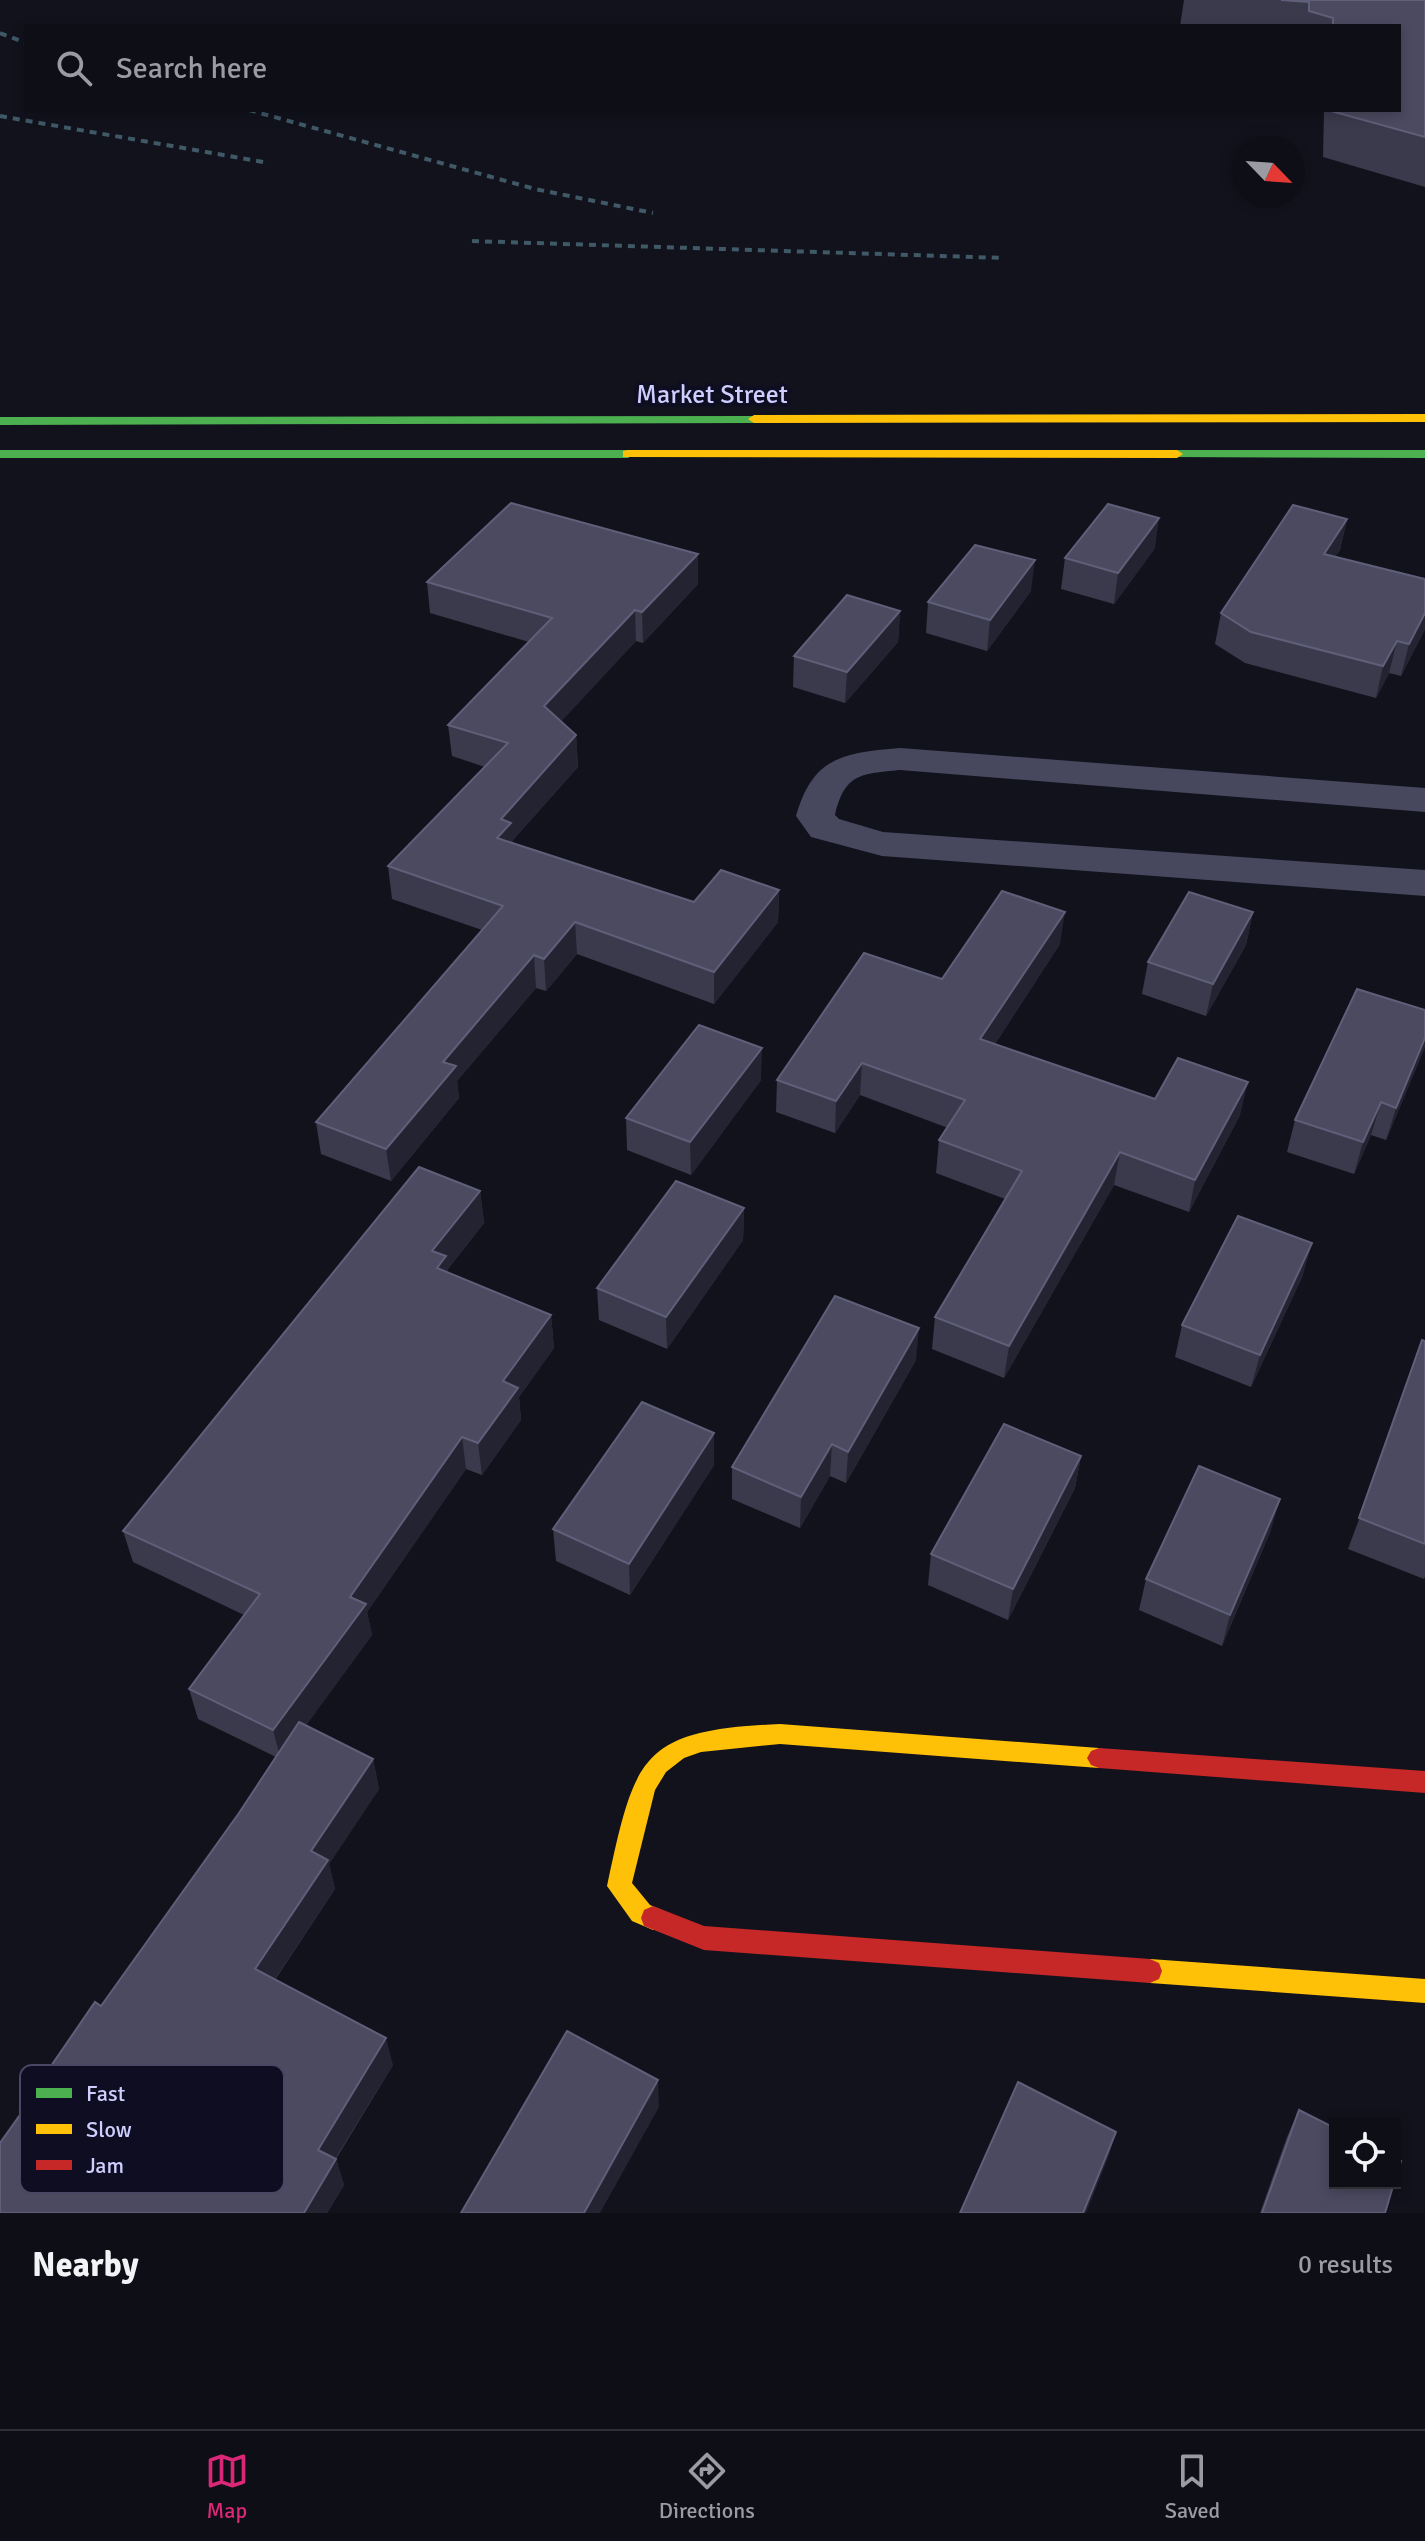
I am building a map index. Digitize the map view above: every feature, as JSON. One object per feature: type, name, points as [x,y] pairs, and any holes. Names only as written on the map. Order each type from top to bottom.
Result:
[{"type":"main road","name":"Market Street","points":[[0,421],[1425,418]]},
{"type":"main road","name":"Market Street","points":[[0,454],[1425,454]]},
{"type":"main road","points":[[1425,1782],[780,1734],[715,1736],[678,1748],[647,1774],[619,1886],[641,1913],[704,1938],[1425,1991]]},
{"type":"street","points":[[1425,800],[900,759],[864,763],[838,771],[821,786],[815,816],[825,828],[882,844],[1425,883]]},
{"type":"building","points":[[1281,0],[1425,0],[1425,137],[1335,112],[1401,112],[1401,24],[1333,24],[1333,18],[1309,11],[1309,2]]},
{"type":"building","points":[[511,503],[698,554],[642,612],[635,610],[544,706],[576,735],[501,819],[511,823],[497,838],[694,902],[721,870],[779,890],[714,972],[575,922],[544,959],[534,955],[443,1062],[456,1066],[386,1149],[316,1122],[503,906],[388,866],[508,743],[448,725],[552,618],[427,582]]},
{"type":"building","points":[[1108,504],[1159,518],[1118,573],[1065,558]]},
{"type":"building","points":[[1293,505],[1347,519],[1324,554],[1425,579],[1425,613],[1409,644],[1397,641],[1383,666],[1251,632],[1221,613]]},
{"type":"building","points":[[975,545],[1035,560],[990,620],[928,602]]},
{"type":"building","points":[[847,595],[900,611],[847,672],[794,656]]},
{"type":"building","points":[[1002,891],[1065,912],[980,1039],[1155,1099],[1178,1058],[1248,1082],[1195,1180],[1120,1152],[1009,1346],[935,1317],[1022,1171],[939,1140],[965,1100],[862,1063],[836,1101],[777,1080],[864,953],[942,979]]},
{"type":"building","points":[[1189,892],[1253,912],[1213,984],[1148,962]]},
{"type":"building","points":[[1357,989],[1425,1010],[1425,1038],[1396,1108],[1381,1102],[1363,1142],[1295,1120]]},
{"type":"building","points":[[699,1025],[762,1048],[690,1142],[626,1118]]},
{"type":"building","points":[[419,1167],[480,1191],[432,1251],[446,1256],[437,1268],[551,1315],[503,1381],[518,1388],[478,1443],[462,1437],[350,1597],[366,1604],[273,1730],[189,1689],[260,1594],[123,1531]]},
{"type":"building","points":[[676,1181],[744,1208],[666,1317],[597,1288]]},
{"type":"building","points":[[1238,1216],[1312,1243],[1260,1355],[1182,1325]]},
{"type":"building","points":[[835,1296],[919,1328],[848,1452],[832,1444],[801,1497],[732,1467]]},
{"type":"building","points":[[1422,1340],[1425,1341],[1425,1544],[1359,1518]]},
{"type":"building","points":[[642,1402],[714,1433],[629,1564],[553,1529]]},
{"type":"building","points":[[1004,1424],[1081,1456],[1013,1589],[931,1554]]},
{"type":"building","points":[[1199,1466],[1280,1499],[1230,1615],[1146,1579]]},
{"type":"building","points":[[299,1722],[373,1759],[311,1851],[328,1860],[255,1969],[386,2038],[318,2150],[336,2159],[304,2213],[0,2213],[0,2143],[20,2115],[20,2193],[284,2193],[284,2065],[52,2065],[95,2002],[101,2006],[239,1813]]},
{"type":"building","points":[[567,2031],[658,2080],[584,2213],[461,2213]]},
{"type":"building","points":[[1018,2082],[1116,2132],[1083,2213],[960,2213]]},
{"type":"building","points":[[1299,2110],[1329,2125],[1329,2189],[1392,2189],[1385,2213],[1262,2213]]},
{"type":"railway","points":[[0,33],[24,42]]},
{"type":"railway","points":[[256,112],[535,189],[653,213]]},
{"type":"railway","points":[[0,116],[269,163]]},
{"type":"railway","points":[[472,241],[1004,258]]},
{"type":"traffic: fast","points":[[0,421],[754,419]]},
{"type":"traffic: fast","points":[[0,454],[628,454]]},
{"type":"traffic: fast","points":[[1177,454],[1425,454]]},
{"type":"traffic: slow","points":[[754,419],[1425,418]]},
{"type":"traffic: slow","points":[[628,454],[1177,454]]},
{"type":"traffic: slow","points":[[653,1918],[641,1913],[619,1886],[636,1811],[645,1785],[658,1765],[676,1751],[701,1741],[780,1734],[1099,1758]]},
{"type":"traffic: slow","points":[[1150,1971],[1425,1991]]},
{"type":"traffic: jam","points":[[1099,1758],[1425,1782]]},
{"type":"traffic: jam","points":[[653,1918],[704,1938],[1150,1971]]}]
